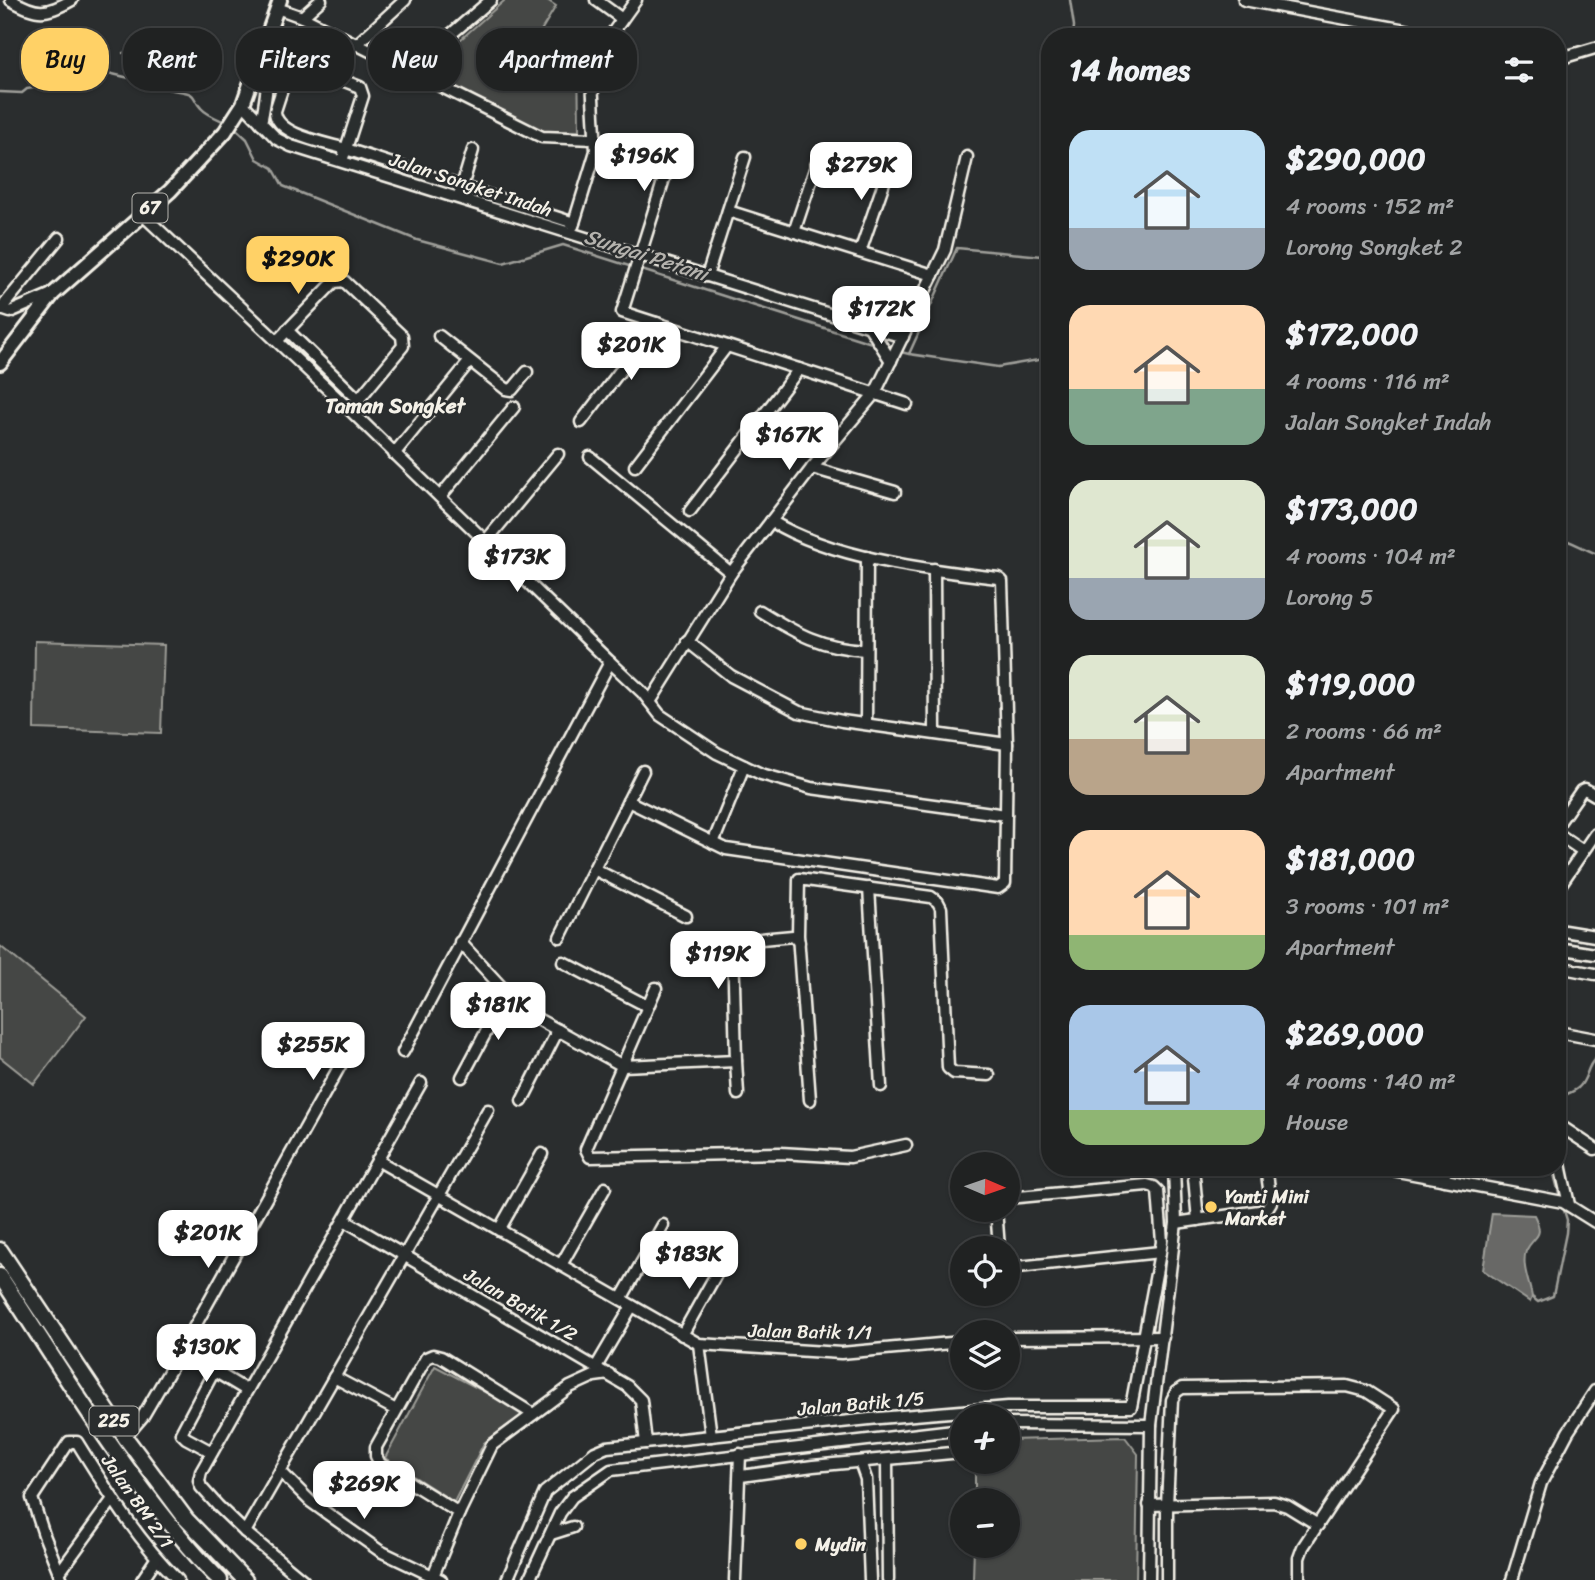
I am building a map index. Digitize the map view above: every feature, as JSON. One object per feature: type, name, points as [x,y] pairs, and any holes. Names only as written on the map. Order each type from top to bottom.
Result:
[{"type":"highway","name":"225","points":[[0,1250],[125,1437],[186,1519],[245,1580]]},
{"type":"highway","name":"225","points":[[0,1276],[143,1490],[183,1540],[220,1580]]},
{"type":"main road","name":"67","points":[[271,28],[279,4]]},
{"type":"main road","name":"67","points":[[0,363],[53,293],[193,168],[225,132],[240,109],[247,91]]},
{"type":"street","points":[[11,0],[38,12],[50,10],[72,0]]},
{"type":"street","points":[[302,17],[321,0]]},
{"type":"street","points":[[356,45],[405,0]]},
{"type":"street","points":[[458,28],[491,0]]},
{"type":"street","points":[[596,0],[622,19]]},
{"type":"street","points":[[342,161],[346,149],[358,113],[363,96],[359,87],[299,62],[291,62],[275,111],[275,119],[283,128],[346,149],[462,187],[572,228],[595,158],[591,63],[636,0]]},
{"type":"street","points":[[1244,0],[1395,28]]},
{"type":"street","points":[[279,4],[368,51]]},
{"type":"street","points":[[1566,57],[1595,48]]},
{"type":"street","points":[[261,123],[267,91]]},
{"type":"street","points":[[449,91],[542,137],[594,139]]},
{"type":"street","name":"Jalan Songket Indah","points":[[240,109],[261,123],[277,139],[458,198],[572,228],[638,263],[707,276],[903,337]]},
{"type":"street","points":[[458,198],[472,150]]},
{"type":"street","points":[[707,276],[745,157]]},
{"type":"street","points":[[794,232],[819,157]]},
{"type":"street","points":[[650,702],[731,573],[812,468],[875,393],[933,275],[948,237],[967,158]]},
{"type":"street","points":[[675,160],[668,166],[622,312],[907,404]]},
{"type":"street","points":[[860,252],[891,162]]},
{"type":"street","points":[[727,211],[933,275]]},
{"type":"street","points":[[143,215],[350,410],[642,692],[656,712],[670,722],[712,750],[744,766],[811,788],[1006,815]]},
{"type":"street","points":[[0,310],[59,238]]},
{"type":"street","points":[[277,341],[334,282],[344,281],[402,336],[404,341],[403,346],[350,410]]},
{"type":"street","points":[[0,310],[14,310],[53,293]]},
{"type":"street","points":[[581,422],[657,323]]},
{"type":"street","points":[[869,326],[891,361]]},
{"type":"street","points":[[288,330],[359,400]]},
{"type":"street","points":[[439,336],[509,390],[515,387],[527,372]]},
{"type":"street","points":[[635,466],[727,346]]},
{"type":"street","points":[[394,454],[470,361]]},
{"type":"street","points":[[690,511],[799,369]]},
{"type":"street","points":[[440,497],[514,407]]},
{"type":"street","points":[[486,541],[558,454]]},
{"type":"street","points":[[590,457],[731,573]]},
{"type":"street","points":[[812,468],[895,492]]},
{"type":"street","points":[[628,801],[726,849],[998,888],[1006,883],[1007,744],[1002,581],[998,578],[867,557],[800,537],[771,520]]},
{"type":"street","points":[[866,723],[867,557]]},
{"type":"street","points":[[934,569],[935,733]]},
{"type":"street","points":[[760,611],[818,643],[866,650]]},
{"type":"street","points":[[687,641],[731,676],[799,712],[1007,744]]},
{"type":"street","points":[[403,1052],[610,662]]},
{"type":"street","points":[[713,843],[744,766]]},
{"type":"street","points":[[560,937],[642,771]]},
{"type":"street","points":[[1566,813],[1584,789],[1595,795]]},
{"type":"street","points":[[1566,876],[1595,834]]},
{"type":"street","points":[[1566,839],[1583,851]]},
{"type":"street","points":[[594,869],[686,916]]},
{"type":"street","points":[[810,1100],[799,942],[799,879],[931,897],[938,902],[941,908],[948,1068],[954,1073],[989,1075]]},
{"type":"street","points":[[869,888],[881,1086]]},
{"type":"street","points":[[1566,931],[1595,936]]},
{"type":"street","points":[[738,1094],[733,943],[793,936],[799,942]]},
{"type":"street","points":[[460,942],[507,993],[534,1017],[623,1066],[736,1061]]},
{"type":"street","points":[[1566,949],[1595,954]]},
{"type":"street","points":[[563,962],[646,1006]]},
{"type":"street","points":[[1566,969],[1595,974]]},
{"type":"street","points":[[656,988],[586,1149],[590,1157],[780,1153],[850,1157],[906,1145]]},
{"type":"street","points":[[463,1077],[507,993]]},
{"type":"street","points":[[522,1101],[558,1030]]},
{"type":"street","points":[[1566,1034],[1595,1039]]},
{"type":"street","points":[[125,1437],[143,1416],[181,1351],[342,1062]]},
{"type":"street","points":[[303,1580],[245,1532],[201,1487],[201,1472],[421,1083]]},
{"type":"street","points":[[245,1532],[488,1111]]},
{"type":"street","points":[[1566,1130],[1595,1149]]},
{"type":"street","points":[[499,1230],[542,1154]]},
{"type":"street","points":[[377,1160],[699,1344],[711,1436]]},
{"type":"street","points":[[1149,1580],[1152,1425],[1176,1223],[1174,1176]]},
{"type":"street","points":[[1195,1176],[1198,1220]]},
{"type":"street","points":[[1176,1223],[1266,1210],[1271,1202],[1267,1176]]},
{"type":"street","points":[[1423,1176],[1563,1203],[1595,1222]]},
{"type":"street","points":[[1444,1180],[1445,1176]]},
{"type":"street","points":[[1561,1176],[1563,1203]]},
{"type":"street","name":"Jalan Batik 1/5","points":[[507,1580],[545,1492],[595,1452],[607,1447],[1008,1407],[1126,1408],[1133,1403],[1160,1252],[1162,1233],[1158,1191],[1147,1185],[1020,1197]]},
{"type":"street","points":[[561,1265],[605,1188]]},
{"type":"street","name":"Jalan Batik 1/2","points":[[344,1220],[609,1374],[635,1392],[641,1401],[646,1443]]},
{"type":"street","points":[[621,1299],[663,1225]]},
{"type":"street","points":[[1020,1267],[1160,1252]]},
{"type":"street","points":[[682,1335],[723,1262]]},
{"type":"street","points":[[596,1367],[632,1306]]},
{"type":"street","points":[[1020,1338],[1163,1337]]},
{"type":"street","name":"Jalan Batik 1/1","points":[[699,1344],[841,1353],[950,1343]]},
{"type":"street","points":[[181,1351],[246,1390]]},
{"type":"street","points":[[459,1513],[380,1464],[376,1456],[376,1447],[426,1358],[433,1355],[441,1357],[533,1414]]},
{"type":"street","points":[[212,1452],[181,1433],[214,1371]]},
{"type":"street","points":[[280,1471],[311,1502],[380,1551],[437,1578],[459,1513],[492,1445],[582,1381],[609,1374]]},
{"type":"street","points":[[334,1377],[396,1410]]},
{"type":"street","points":[[1167,1580],[1167,1504],[1172,1400],[1176,1392],[1182,1388],[1357,1387],[1394,1409],[1300,1553],[1299,1580]]},
{"type":"street","points":[[1512,1580],[1541,1483],[1595,1391]]},
{"type":"street","points":[[1020,1424],[1152,1425]]},
{"type":"street","points":[[529,1580],[560,1513],[572,1497],[611,1470],[625,1466],[950,1430]]},
{"type":"street","name":"Jalan BM 2/1","points":[[61,1577],[32,1498],[69,1442],[73,1441],[77,1442],[156,1559],[178,1580]]},
{"type":"street","points":[[741,1476],[950,1453]]},
{"type":"street","points":[[735,1580],[740,1454]]},
{"type":"street","points":[[887,1460],[888,1580]]},
{"type":"street","points":[[860,1462],[866,1479],[869,1511],[870,1580]]},
{"type":"street","points":[[61,1577],[113,1499]]},
{"type":"street","points":[[1149,1504],[1274,1502],[1287,1506],[1318,1525]]},
{"type":"street","points":[[869,1511],[880,1507],[888,1512]]},
{"type":"street","points":[[551,1534],[573,1527]]},
{"type":"street","points":[[142,1580],[156,1559]]},
{"type":"shaded area","points":[[505,0],[547,0],[556,6],[543,28],[476,28],[476,91],[578,91],[579,131],[541,132],[462,90],[462,38]]},
{"type":"shaded area","points":[[35,641],[164,645],[161,733],[34,729]]},
{"type":"shaded area","points":[[0,946],[86,1016],[34,1084],[0,1057]]},
{"type":"shaded area","points":[[1492,1213],[1534,1215],[1539,1233],[1525,1256],[1532,1297],[1530,1302],[1483,1270]]},
{"type":"shaded area","points":[[435,1366],[525,1413],[484,1443],[454,1502],[385,1458]]},
{"type":"shaded area","points":[[1125,1437],[1138,1454],[1136,1580],[973,1580],[974,1558],[1020,1558],[1020,1488],[975,1488],[975,1474],[1020,1474],[1020,1440]]},
{"type":"waterway","name":"Sungai Petani","points":[[1070,0],[1074,28]]},
{"type":"waterway","points":[[0,92],[22,93],[54,79],[84,84],[87,76],[108,73],[123,76]]},
{"type":"waterway","points":[[179,91],[192,95],[198,105],[210,115],[227,123]]},
{"type":"waterway","name":"Sungai Petani","points":[[233,126],[247,139],[257,159],[273,168],[283,186],[417,240],[503,263],[563,245],[878,345]]},
{"type":"waterway","name":"Sungai Petani","points":[[901,352],[909,354],[957,248],[1041,256]]},
{"type":"waterway","points":[[909,354],[998,367],[1041,360]]},
{"type":"waterway","points":[[1566,540],[1595,553]]},
{"type":"waterway","points":[[1566,1095],[1581,1085],[1595,1059]]},
{"type":"waterway","points":[[1554,1176],[1560,1197]]},
{"type":"waterway","points":[[1532,1297],[1538,1302],[1553,1296],[1566,1233],[1567,1220],[1563,1207]]},
{"type":"place","name":"Yanti Mini Market","points":[[1211,1207]]},
{"type":"place","name":"Mydin","points":[[801,1544]]},
{"type":"district","name":"Taman Songket","points":[[395,406]]}]
